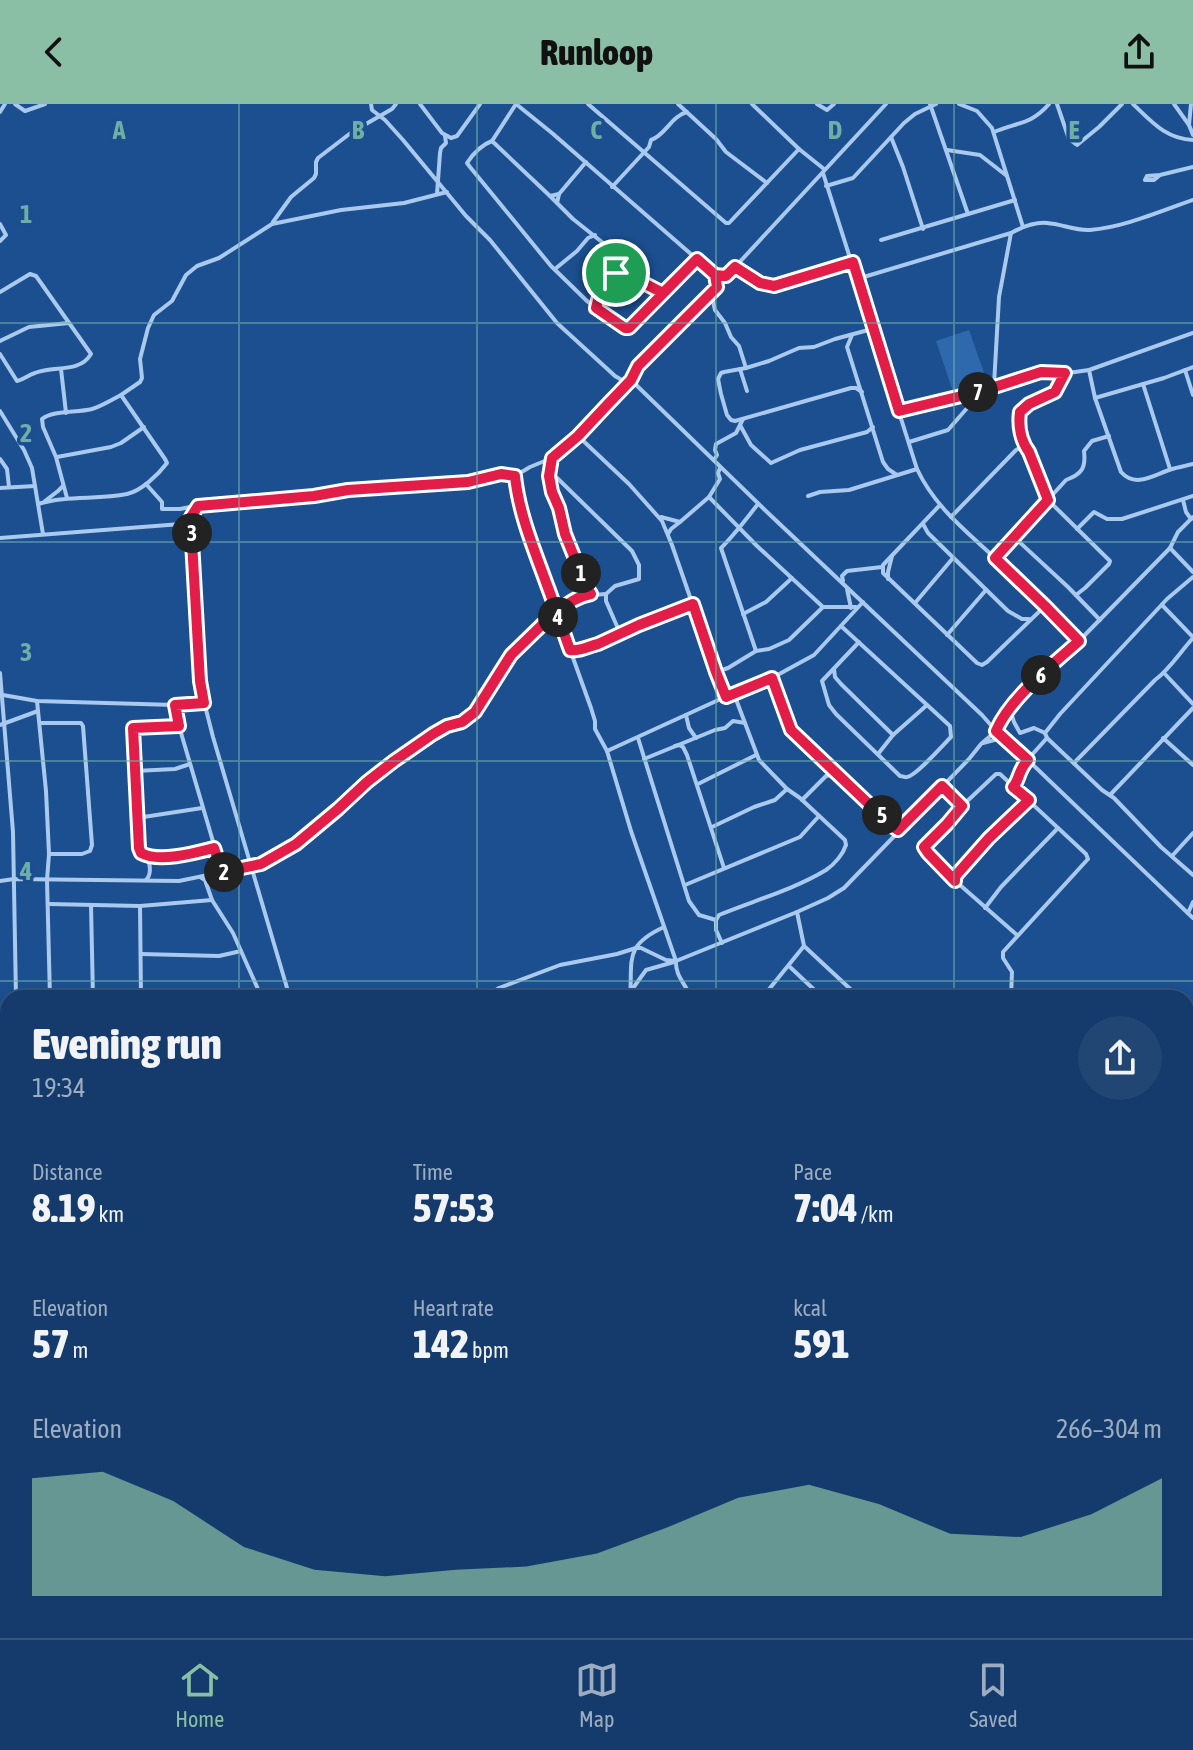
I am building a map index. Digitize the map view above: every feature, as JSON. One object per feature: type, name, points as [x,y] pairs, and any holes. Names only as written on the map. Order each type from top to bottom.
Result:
[{"type":"street","points":[[0,112],[5,104]]},
{"type":"street","points":[[15,104],[25,111],[45,104]]},
{"type":"street","points":[[371,104],[372,110],[403,140],[490,240],[557,323],[617,377],[629,382],[720,467],[1193,918]]},
{"type":"street","points":[[272,224],[291,197],[314,178],[318,158],[396,104]]},
{"type":"street","points":[[420,104],[445,136],[446,143]]},
{"type":"street","points":[[437,194],[440,153],[446,143],[465,127],[480,104]]},
{"type":"street","points":[[697,259],[629,328],[625,328],[589,303],[555,269],[467,163],[484,143],[492,141],[516,104],[586,162],[612,187],[628,199],[697,259],[715,275],[726,276]]},
{"type":"street","points":[[678,104],[723,149],[767,183]]},
{"type":"street","points":[[752,104],[824,171],[826,186],[923,482],[939,506],[1079,641]]},
{"type":"street","points":[[817,104],[827,110],[834,104]]},
{"type":"street","points":[[146,484],[162,502],[162,509],[314,496],[348,490],[468,482],[501,474],[515,476],[552,458],[578,436],[629,382],[638,366],[717,287],[886,104]]},
{"type":"street","points":[[959,104],[977,111],[994,132],[1023,227]]},
{"type":"street","points":[[994,132],[1026,123],[1049,104]]},
{"type":"street","points":[[1057,104],[1069,139],[1077,145],[1122,104]]},
{"type":"street","points":[[1133,104],[1163,133],[1183,140],[1193,138],[1189,125],[1174,104]]},
{"type":"street","points":[[1189,125],[1191,104]]},
{"type":"street","points":[[591,105],[726,223],[799,149]]},
{"type":"street","points":[[826,186],[853,178],[915,114],[932,105],[968,214]]},
{"type":"street","points":[[612,187],[649,147],[651,140],[659,136],[677,116],[687,112]]},
{"type":"street","points":[[1183,117],[1190,114]]},
{"type":"street","points":[[445,136],[451,138]]},
{"type":"street","points":[[891,137],[923,229]]},
{"type":"street","points":[[492,141],[573,219],[622,258],[632,276]]},
{"type":"street","points":[[947,150],[980,155],[1007,176]]},
{"type":"street","points":[[557,203],[559,194],[586,162]]},
{"type":"street","points":[[1160,175],[1193,167]]},
{"type":"street","points":[[67,498],[42,419],[49,414],[96,408],[140,382],[140,359],[148,328],[154,315],[175,297],[186,275],[272,224],[331,212],[404,203],[447,192]]},
{"type":"street","points":[[550,196],[559,194]]},
{"type":"street","points":[[881,240],[1015,200]]},
{"type":"street","points":[[857,279],[1023,227],[1044,223],[1091,230],[1125,223],[1193,200]]},
{"type":"street","points":[[0,224],[6,235],[0,241]]},
{"type":"street","points":[[994,386],[999,297],[1011,233]]},
{"type":"street","points":[[555,269],[595,235]]},
{"type":"street","points":[[596,308],[598,300],[624,262]]},
{"type":"street","points":[[735,267],[760,283],[774,286],[853,262]]},
{"type":"street","points":[[616,273],[632,276],[663,293]]},
{"type":"street","points":[[0,292],[33,274],[91,354],[85,363],[37,372],[17,381],[0,354]]},
{"type":"street","points":[[715,275],[717,287]]},
{"type":"street","points":[[711,293],[715,310],[739,346],[747,391]]},
{"type":"street","points":[[589,303],[598,300]]},
{"type":"street","points":[[0,341],[29,327],[69,323]]},
{"type":"street","points":[[872,329],[721,373],[718,379],[727,415],[738,423],[751,445],[771,463],[800,450],[867,432],[873,427]]},
{"type":"street","points":[[899,411],[982,391],[1041,372],[1078,373],[1193,333]]},
{"type":"street","points":[[847,347],[854,334]]},
{"type":"street","points":[[835,339],[847,347],[883,462],[897,475]]},
{"type":"street","points":[[1095,398],[1193,367]]},
{"type":"street","points":[[61,369],[66,413]]},
{"type":"street","points":[[1089,370],[1095,398],[1121,472],[1129,480],[1151,478],[1170,469],[1193,464]]},
{"type":"street","points":[[1185,370],[1193,395]]},
{"type":"street","points":[[1065,373],[1055,392],[1029,404],[1020,412],[1020,429],[1024,446],[1048,500],[1110,561],[1076,595]]},
{"type":"street","points":[[617,377],[620,390]]},
{"type":"street","points":[[851,388],[857,380]]},
{"type":"street","points":[[1143,384],[1170,469]]},
{"type":"street","points":[[713,461],[717,455],[716,444],[736,433],[738,423],[744,418],[851,388],[862,392]]},
{"type":"street","points":[[909,442],[948,430],[982,391]]},
{"type":"street","points":[[19,487],[40,501],[130,494],[163,469],[167,463],[162,454],[121,395]]},
{"type":"street","points":[[0,411],[30,461],[40,501],[43,534]]},
{"type":"street","points":[[56,457],[111,447],[144,427]]},
{"type":"street","points":[[867,432],[875,437]]},
{"type":"street","points":[[578,436],[659,516],[726,697]]},
{"type":"street","points":[[995,558],[1066,480],[1083,468],[1086,461],[1084,451],[1092,441],[1109,436]]},
{"type":"street","points":[[951,517],[1016,450],[1024,446]]},
{"type":"street","points":[[552,458],[549,476],[552,492],[565,534],[591,594]]},
{"type":"street","points":[[1,461],[9,476],[9,487]]},
{"type":"street","points":[[668,535],[709,497],[720,479],[720,467]]},
{"type":"street","points":[[0,881],[179,881],[261,864],[296,844],[367,782],[423,740],[469,717],[511,655],[547,620],[580,596],[606,594],[615,586],[639,579],[639,565],[629,547],[559,481],[551,468]]},
{"type":"street","points":[[808,496],[849,490],[917,469]]},
{"type":"street","points":[[515,476],[526,527],[595,721],[595,729],[607,751],[678,975],[688,990]]},
{"type":"street","points":[[40,501],[58,491],[63,484]]},
{"type":"street","points":[[0,488],[35,486]]},
{"type":"street","points":[[1077,529],[1094,512],[1107,519],[1122,519],[1193,496]]},
{"type":"street","points":[[709,497],[823,607]]},
{"type":"street","points":[[633,990],[651,967],[667,965],[722,943],[797,912],[844,888],[996,731],[1001,718],[1045,671],[1079,641],[1170,548],[1178,532],[1192,518],[1183,500]]},
{"type":"street","points":[[756,651],[721,548],[758,504]]},
{"type":"street","points":[[0,538],[181,524],[191,517],[198,506]]},
{"type":"street","points":[[831,572],[882,567],[939,506]]},
{"type":"street","points":[[659,516],[680,522]]},
{"type":"street","points":[[191,517],[200,681],[204,703],[288,990]]},
{"type":"street","points":[[181,524],[192,532]]},
{"type":"street","points":[[923,524],[928,533],[1008,611],[1022,619],[1030,618]]},
{"type":"street","points":[[0,545],[8,537]]},
{"type":"street","points":[[1014,537],[1100,620]]},
{"type":"street","points":[[1013,787],[1021,767],[1060,714],[1193,575],[1170,548]]},
{"type":"street","points":[[889,579],[893,554]]},
{"type":"street","points":[[915,603],[953,558]]},
{"type":"street","points":[[882,567],[889,579],[982,665],[1045,606]]},
{"type":"street","points":[[607,751],[772,678],[814,655],[841,626],[853,607],[842,576],[844,572]]},
{"type":"street","points":[[742,615],[766,602],[792,578]]},
{"type":"street","points":[[947,635],[986,590]]},
{"type":"street","points":[[606,594],[620,633]]},
{"type":"street","points":[[716,672],[756,651],[789,640],[823,607],[853,607],[863,602]]},
{"type":"street","points":[[570,650],[598,644],[693,604]]},
{"type":"street","points":[[1074,763],[1164,673],[1193,638],[1162,605]]},
{"type":"street","points":[[547,620],[554,619],[561,625]]},
{"type":"street","points":[[841,626],[859,642],[950,726],[951,737],[909,777],[904,778],[829,705],[822,681],[859,642]]},
{"type":"street","points":[[834,668],[835,677],[841,684],[893,735]]},
{"type":"street","points":[[0,673],[13,832],[16,990]]},
{"type":"street","points":[[1110,795],[1193,706],[1164,673]]},
{"type":"street","points":[[772,678],[791,730],[898,830]]},
{"type":"street","points":[[722,943],[716,930],[719,915],[796,885],[827,869],[846,845],[845,840],[787,789],[756,755],[734,694]]},
{"type":"street","points":[[3,695],[37,701],[204,703]]},
{"type":"street","points":[[37,701],[49,854],[50,990]]},
{"type":"street","points":[[175,705],[222,872]]},
{"type":"street","points":[[878,754],[893,735],[927,705]]},
{"type":"street","points":[[1010,708],[1020,733],[1034,728],[1046,736],[1193,875]]},
{"type":"street","points":[[2,724],[38,711]]},
{"type":"street","points":[[686,715],[689,728],[696,738]]},
{"type":"street","points":[[644,759],[725,728],[733,721],[745,723]]},
{"type":"street","points":[[40,723],[81,723],[83,726],[92,845],[87,853],[49,854]]},
{"type":"street","points":[[179,726],[133,728],[139,848],[147,856],[187,855],[214,848]]},
{"type":"street","points":[[638,737],[689,901],[696,913],[716,920]]},
{"type":"street","points":[[1163,738],[1193,765]]},
{"type":"street","points":[[981,744],[998,739],[1008,741]]},
{"type":"street","points":[[675,746],[683,747],[724,868]]},
{"type":"street","points":[[697,784],[756,755]]},
{"type":"street","points":[[135,771],[175,769],[190,764]]},
{"type":"street","points":[[802,800],[826,776],[837,773]]},
{"type":"street","points":[[1011,990],[1012,972],[1003,958],[1003,952],[1088,859],[1029,800],[1000,774],[995,774],[924,847],[955,881],[1017,935]]},
{"type":"street","points":[[942,786],[962,806]]},
{"type":"street","points":[[712,827],[775,800],[787,789]]},
{"type":"street","points":[[955,881],[958,873],[989,838],[1029,800]]},
{"type":"street","points":[[137,818],[203,808]]},
{"type":"street","points":[[685,885],[800,837],[819,816]]},
{"type":"street","points":[[985,908],[1058,828]]},
{"type":"street","points":[[1172,856],[1193,833]]},
{"type":"street","points":[[144,881],[149,876],[147,856]]},
{"type":"street","points":[[149,876],[157,881]]},
{"type":"street","points":[[200,877],[233,933],[258,990]]},
{"type":"street","points":[[49,904],[140,906],[212,900]]},
{"type":"street","points":[[1188,913],[1193,902]]},
{"type":"street","points":[[91,905],[93,990]]},
{"type":"street","points":[[140,906],[143,990]]},
{"type":"street","points":[[797,912],[804,946],[851,990]]},
{"type":"street","points":[[630,990],[631,957],[643,940],[664,927]]},
{"type":"street","points":[[769,990],[804,946]]},
{"type":"street","points":[[495,990],[560,965],[636,948],[676,961]]},
{"type":"street","points":[[141,954],[219,956],[241,951]]},
{"type":"street","points":[[789,966],[812,990]]},
{"type":"shaded area","points":[[969,330],[987,381],[953,392],[936,341]]},
{"type":"route","points":[[616,273],[596,308],[629,328],[697,259],[715,275],[726,276],[735,267],[767,286],[788,283],[853,262],[899,411],[982,391],[1041,372],[1065,373],[1055,392],[1029,404],[1020,412],[1024,446],[1048,500],[995,558],[1079,641],[1010,708],[1001,718],[996,731],[1028,760],[1021,767],[1013,787],[1029,800],[989,838],[958,873],[955,881],[924,847],[962,806],[942,786],[898,830],[892,826],[791,730],[772,678],[726,697],[693,604],[598,644],[570,650],[557,612],[535,554],[526,527],[515,476],[501,474],[468,482],[348,490],[198,506],[191,517],[191,524],[204,703],[175,705],[179,726],[133,728],[141,853],[149,856],[187,855],[214,848],[222,872],[261,864],[296,844],[394,761],[433,734],[462,722],[475,712],[511,655],[547,620],[554,615],[557,612],[567,604],[591,594],[565,534],[552,492],[549,476],[552,458],[578,436],[631,380],[638,366],[717,287],[715,275],[697,259],[663,293],[626,274],[616,273]]}]
